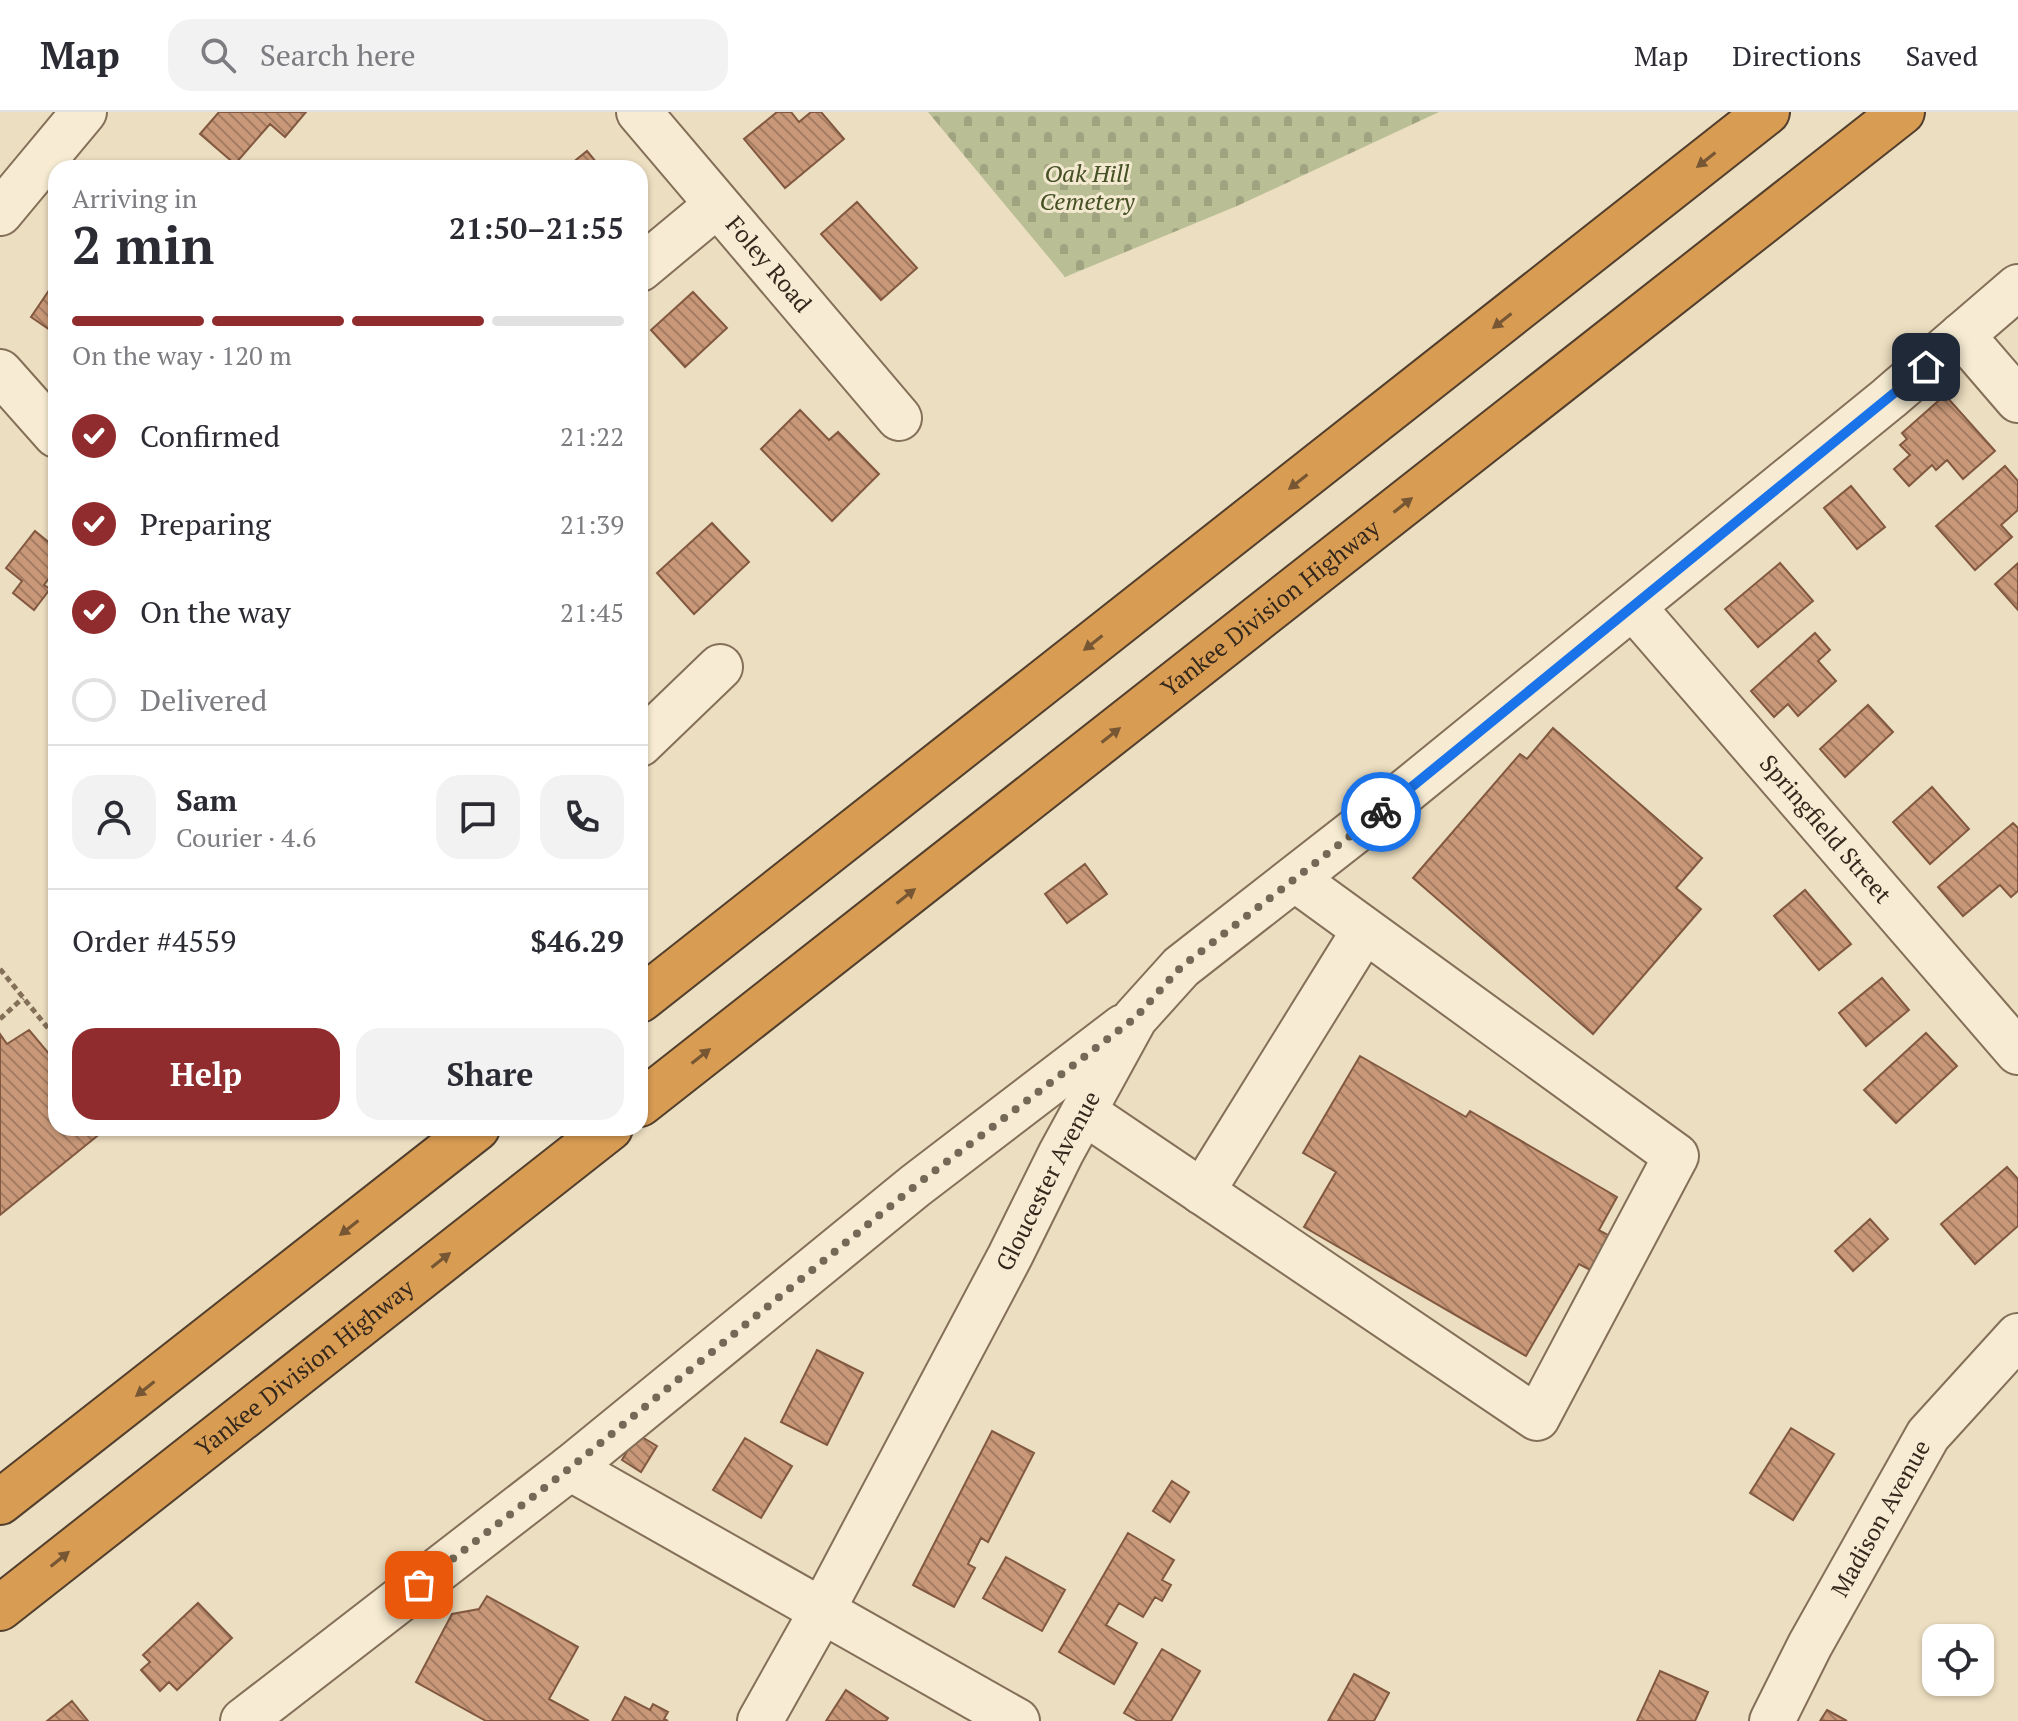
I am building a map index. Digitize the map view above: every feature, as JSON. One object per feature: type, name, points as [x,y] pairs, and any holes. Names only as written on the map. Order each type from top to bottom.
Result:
[{"type":"highway","points":[[648,994],[1767,112]]},
{"type":"highway","name":"Yankee Division Highway","points":[[648,1098],[1902,112]]},
{"type":"highway","points":[[0,1502],[467,1136]]},
{"type":"highway","name":"Yankee Division Highway","points":[[0,1608],[600,1136]]},
{"type":"street","points":[[0,213],[84,112]]},
{"type":"street","name":"Foley Road","points":[[639,112],[899,418]]},
{"type":"street","points":[[648,262],[717,205]]},
{"type":"street","name":"Gloucester Avenue","points":[[760,1721],[823,1609],[1135,1018],[1181,967],[1633,607],[1889,398],[2018,287]]},
{"type":"street","points":[[1962,335],[2018,400]]},
{"type":"street","points":[[0,372],[48,426]]},
{"type":"street","name":"Springfield Street","points":[[1633,607],[2018,1052]]},
{"type":"street","points":[[648,736],[720,667]]},
{"type":"street","points":[[1084,1112],[1537,1418],[1676,1156],[1295,879]]},
{"type":"street","points":[[1202,1192],[1364,931]]},
{"type":"street","points":[[243,1721],[570,1468],[915,1186],[1135,1018]]},
{"type":"street","name":"Madison Avenue","points":[[1772,1721],[1810,1645],[1928,1435],[2018,1336]]},
{"type":"street","points":[[570,1468],[1017,1721]]},
{"type":"path","points":[[0,969],[48,1028]]},
{"type":"path","points":[[0,1019],[23,998]]},
{"type":"green space","name":"Oak Hill Cemetery","points":[[928,112],[1439,112],[1237,206],[1065,277]]},
{"type":"building","points":[[219,112],[306,112],[285,137],[270,124],[238,160],[230,160],[200,134]]},
{"type":"building","points":[[777,112],[791,112],[799,122],[811,112],[821,112],[844,139],[785,188],[744,139]]},
{"type":"building","points":[[587,151],[594,160],[576,160]]},
{"type":"building","points":[[857,202],[917,268],[881,300],[821,234]]},
{"type":"building","points":[[48,292],[48,329],[31,317]]},
{"type":"building","points":[[693,292],[727,328],[685,367],[651,330]]},
{"type":"building","points":[[1945,395],[1995,451],[1963,479],[1947,460],[1936,470],[1932,465],[1909,486],[1894,469],[1910,455],[1900,445],[1907,439],[1902,433]]},
{"type":"building","points":[[800,410],[829,440],[838,432],[879,474],[832,521],[761,449]]},
{"type":"building","points":[[2005,466],[2018,481],[2018,510],[2001,525],[2012,537],[1975,570],[1936,526]]},
{"type":"building","points":[[1851,486],[1885,527],[1857,549],[1824,508]]},
{"type":"building","points":[[712,523],[749,562],[694,614],[657,573]]},
{"type":"building","points":[[35,531],[48,542],[48,580],[44,585],[48,592],[34,610],[13,593],[22,581],[6,568]]},
{"type":"building","points":[[1780,563],[1813,601],[1758,647],[1725,609]]},
{"type":"building","points":[[2018,563],[2018,610],[1995,584]]},
{"type":"building","points":[[1815,633],[1830,650],[1818,661],[1836,681],[1798,716],[1788,704],[1774,717],[1751,691]]},
{"type":"building","points":[[1868,705],[1893,732],[1845,777],[1820,749]]},
{"type":"building","points":[[1553,728],[1702,858],[1676,888],[1701,909],[1593,1034],[1413,878],[1520,754],[1527,759]]},
{"type":"building","points":[[1932,787],[1969,829],[1930,864],[1893,822]]},
{"type":"building","points":[[2013,823],[2018,828],[2018,891],[2011,897],[2000,885],[1963,916],[1938,887]]},
{"type":"building","points":[[1085,864],[1107,894],[1067,923],[1045,894]]},
{"type":"building","points":[[1805,890],[1851,944],[1819,970],[1774,916]]},
{"type":"building","points":[[1882,978],[1909,1010],[1866,1046],[1839,1013]]},
{"type":"building","points":[[29,1030],[48,1053],[48,1136],[97,1136],[0,1215],[0,1034],[7,1044]]},
{"type":"building","points":[[1926,1033],[1957,1066],[1896,1123],[1864,1090]]},
{"type":"building","points":[[1360,1056],[1466,1117],[1470,1111],[1617,1197],[1599,1230],[1613,1238],[1594,1272],[1579,1264],[1526,1356],[1304,1227],[1336,1172],[1303,1153]]},
{"type":"building","points":[[2007,1167],[2018,1179],[2018,1226],[1975,1264],[1941,1224]]},
{"type":"building","points":[[1870,1219],[1888,1239],[1853,1271],[1835,1251]]},
{"type":"building","points":[[817,1350],[863,1373],[827,1445],[781,1422]]},
{"type":"building","points":[[1791,1428],[1834,1454],[1793,1520],[1750,1493]]},
{"type":"building","points":[[992,1431],[1034,1453],[988,1542],[981,1538],[968,1564],[975,1568],[954,1607],[913,1585]]},
{"type":"building","points":[[637,1434],[657,1446],[641,1472],[622,1460]]},
{"type":"building","points":[[745,1438],[792,1466],[761,1518],[713,1490]]},
{"type":"building","points":[[1172,1481],[1189,1492],[1170,1522],[1153,1511]]},
{"type":"building","points":[[1128,1533],[1174,1560],[1162,1580],[1171,1585],[1162,1601],[1155,1597],[1143,1617],[1119,1603],[1106,1625],[1137,1643],[1114,1684],[1059,1652]]},
{"type":"building","points":[[1006,1557],[1065,1590],[1042,1631],[983,1598]]},
{"type":"building","points":[[487,1596],[578,1647],[549,1699],[589,1721],[486,1721],[416,1682],[452,1614],[479,1609]]},
{"type":"building","points":[[198,1603],[232,1638],[177,1690],[169,1682],[160,1691],[141,1670],[150,1662],[143,1655]]},
{"type":"building","points":[[1162,1649],[1200,1671],[1171,1721],[1138,1721],[1124,1713]]},
{"type":"building","points":[[1660,1671],[1708,1692],[1695,1721],[1637,1721]]},
{"type":"building","points":[[1354,1674],[1389,1693],[1374,1721],[1328,1721]]},
{"type":"building","points":[[846,1690],[888,1718],[886,1721],[826,1721]]},
{"type":"building","points":[[625,1697],[650,1710],[653,1704],[668,1712],[664,1719],[668,1721],[612,1721]]},
{"type":"building","points":[[72,1701],[88,1721],[47,1721]]},
{"type":"building","points":[[1827,1710],[1847,1721],[1820,1721]]},
{"type":"way so far","points":[[419,1585],[570,1468],[915,1186],[1135,1018],[1181,967],[1381,812]]},
{"type":"route","points":[[1381,812],[1926,367]]}]
